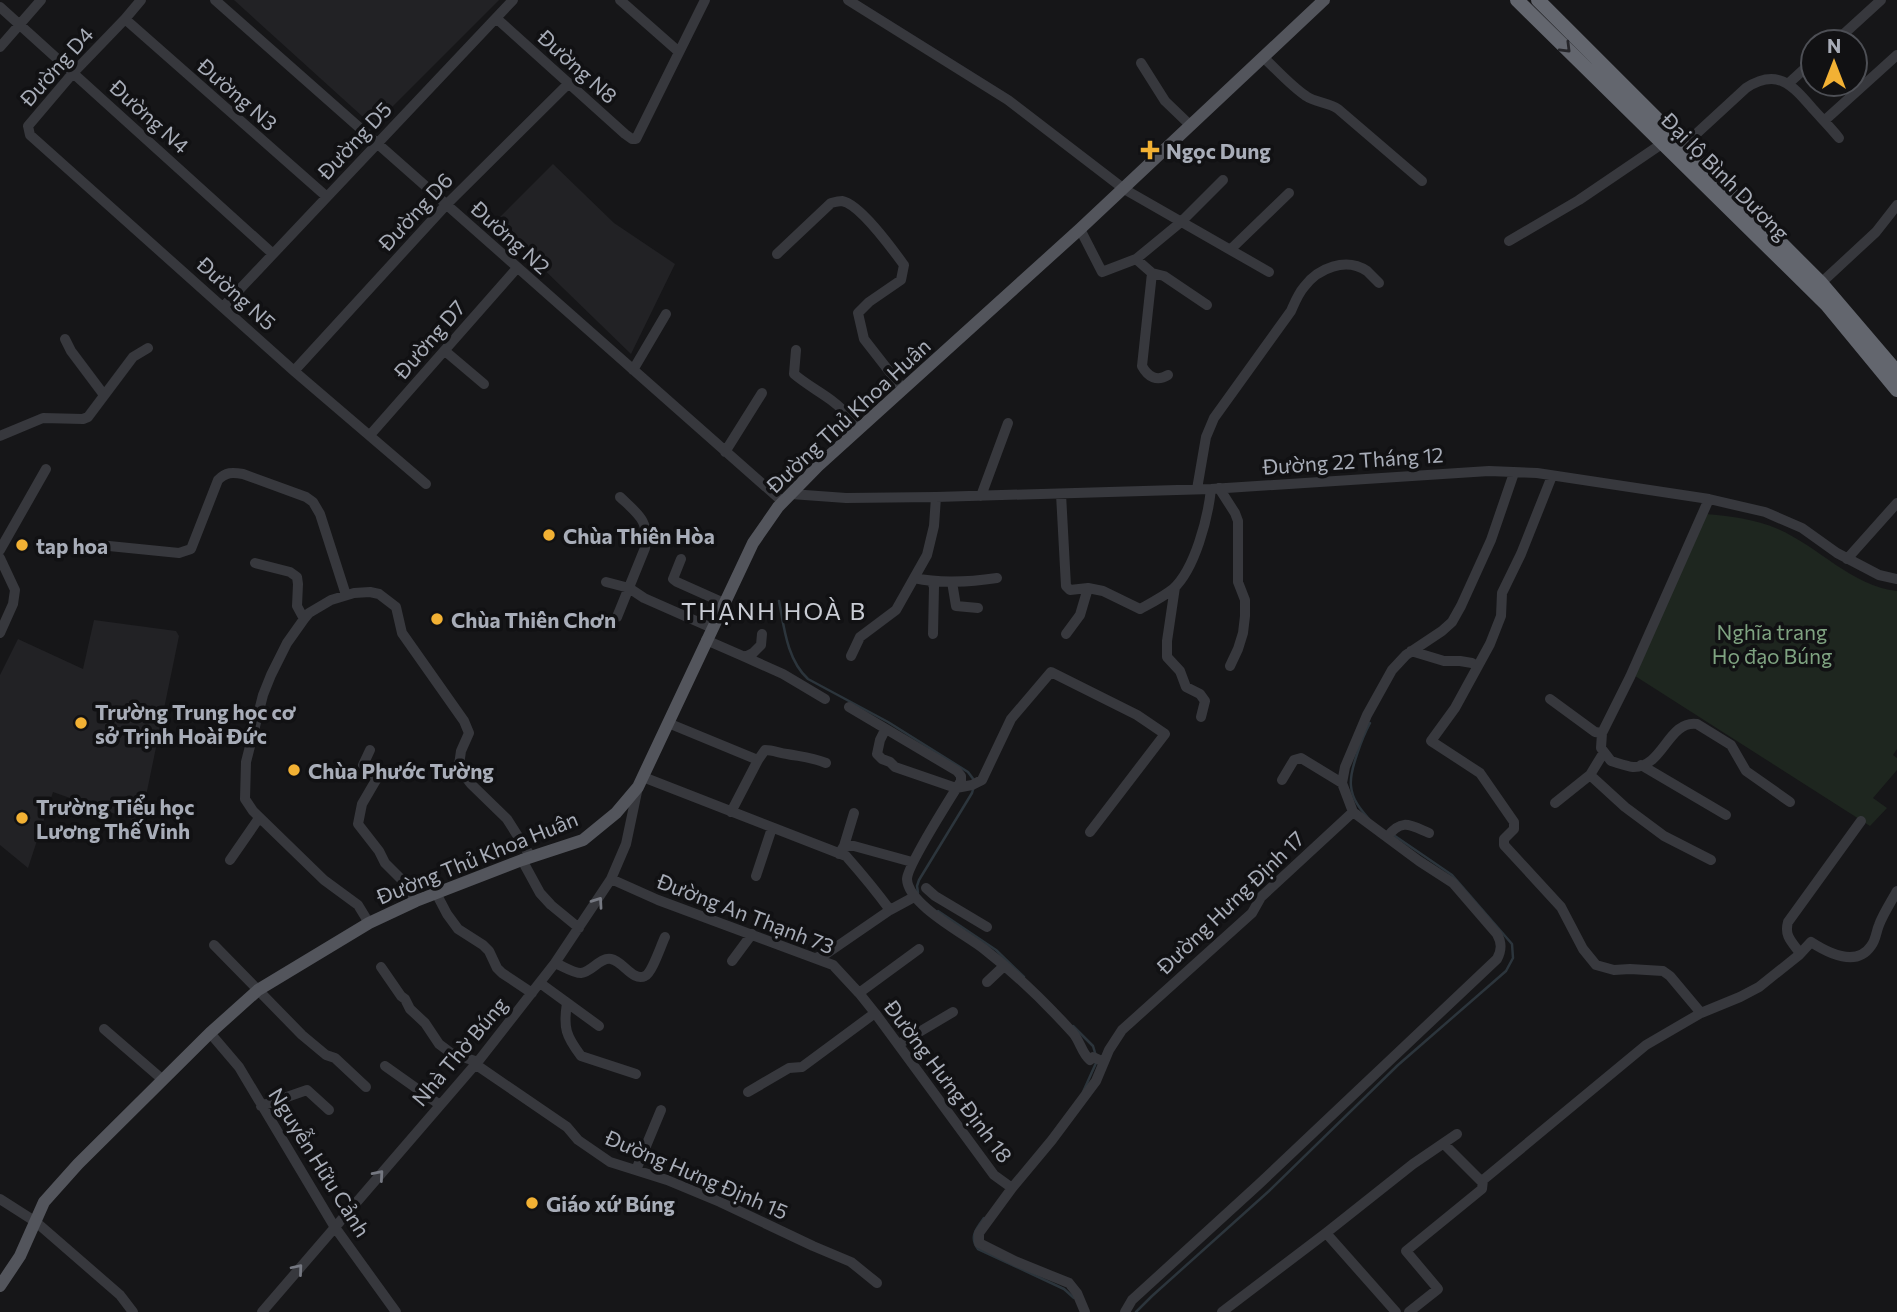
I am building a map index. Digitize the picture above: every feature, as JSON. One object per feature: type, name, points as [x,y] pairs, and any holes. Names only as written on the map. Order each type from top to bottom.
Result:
[{"type":"highway","name":"Đại lộ Bình Dương","points":[[1517,0],[1828,305],[1897,390]]},
{"type":"highway","name":"Đại lộ Bình Dương","points":[[1538,0],[1821,283],[1897,372]]},
{"type":"main road","name":"Đường Thủ Khoa Huân","points":[[0,1286],[20,1256],[44,1202],[78,1164],[210,1033],[258,990],[369,923],[436,893],[583,839],[616,813],[641,782],[753,543],[787,498],[818,466],[1124,189],[1324,0]]},
{"type":"street","points":[[0,47],[41,0]]},
{"type":"street","name":"Đường D4","points":[[28,126],[141,0]]},
{"type":"street","name":"Đường N2","points":[[215,0],[725,452],[787,498]]},
{"type":"street","name":"Đường D5","points":[[223,307],[513,0]]},
{"type":"street","points":[[620,0],[679,52],[705,0]]},
{"type":"street","points":[[848,0],[1009,100],[1124,189],[1269,272]]},
{"type":"street","points":[[1850,28],[1881,0]]},
{"type":"street","name":"Đường N4","points":[[0,8],[273,254]]},
{"type":"street","name":"Đường N8","points":[[496,18],[629,138],[634,139],[640,135],[679,52]]},
{"type":"street","name":"Đường N3","points":[[125,19],[327,197]]},
{"type":"street","points":[[1824,121],[1897,55]]},
{"type":"street","points":[[1264,57],[1305,96],[1314,101],[1330,103],[1422,181]]},
{"type":"street","points":[[1141,63],[1165,101],[1190,125]]},
{"type":"street","points":[[1789,83],[1799,74]]},
{"type":"street","points":[[1683,146],[1752,84],[1769,79],[1789,83],[1839,138]]},
{"type":"street","name":"Đường D6","points":[[294,371],[446,205],[569,83]]},
{"type":"street","name":"Đường N5","points":[[28,126],[30,135],[294,371],[426,484]]},
{"type":"street","points":[[1508,241],[1579,200],[1663,144]]},
{"type":"street","points":[[1080,229],[1102,272],[1136,260],[1181,222],[1223,180]]},
{"type":"street","points":[[1231,249],[1289,193]]},
{"type":"street","points":[[777,254],[831,203],[841,201],[849,204],[883,234],[904,265],[901,280],[858,313],[864,339],[903,389]]},
{"type":"street","points":[[1821,283],[1876,232],[1897,205]]},
{"type":"street","points":[[1136,260],[1152,273],[1164,276],[1208,305]]},
{"type":"street","points":[[1198,489],[1206,437],[1214,418],[1291,311],[1306,284],[1315,275],[1347,264],[1367,272],[1379,283]]},
{"type":"street","name":"Đường D7","points":[[370,435],[517,268]]},
{"type":"street","points":[[1152,273],[1142,366],[1155,378],[1168,375]]},
{"type":"street","points":[[633,370],[666,314]]},
{"type":"street","points":[[65,339],[71,352],[104,395]]},
{"type":"street","points":[[0,436],[43,418],[88,417],[134,357],[148,348]]},
{"type":"street","points":[[796,350],[794,374],[846,412],[860,428]]},
{"type":"street","points":[[444,351],[484,384]]},
{"type":"street","points":[[725,452],[762,393]]},
{"type":"street","points":[[981,496],[1009,423]]},
{"type":"street","points":[[0,550],[46,469]]},
{"type":"street","name":"Đường 22 Tháng 12","points":[[787,498],[1061,494],[1198,489],[1489,471],[1514,472],[1552,475],[1709,499],[1765,512],[1802,528],[1847,559],[1879,575],[1897,579]]},
{"type":"street","points":[[99,545],[179,553],[191,549],[218,480],[233,472],[243,474],[306,496],[313,502],[324,523],[346,595]]},
{"type":"street","points":[[1125,1312],[1132,1300],[1497,959],[1501,947],[1497,934],[1453,883],[1390,833],[1353,813],[1342,783],[1345,767],[1373,702],[1392,670],[1411,651],[1452,622],[1491,540],[1514,472]]},
{"type":"street","points":[[1552,475],[1521,554],[1502,593],[1502,616],[1490,644],[1455,708],[1431,743],[1482,776],[1514,822],[1514,829],[1504,839],[1504,845],[1561,907],[1583,949],[1596,965],[1614,970],[1662,971],[1670,976],[1701,1013]]},
{"type":"street","points":[[1201,718],[1205,701],[1200,694],[1186,687],[1180,671],[1167,657],[1167,641],[1175,587],[1195,555],[1215,488]]},
{"type":"street","points":[[1215,488],[1236,513],[1237,574],[1245,600],[1243,633],[1230,666]]},
{"type":"street","points":[[1061,494],[1066,586],[1070,590],[1088,588],[1103,591],[1140,609],[1175,587]]},
{"type":"street","points":[[617,617],[645,548],[647,531],[638,513],[620,497]]},
{"type":"street","points":[[851,656],[860,637],[895,610],[927,555],[932,541],[936,497]]},
{"type":"street","points":[[1709,499],[1630,677],[1602,733],[1601,748],[1611,761],[1634,767],[1649,764],[1680,728],[1692,723],[1697,724],[1731,745],[1746,771],[1790,802]]},
{"type":"street","points":[[1847,559],[1897,503]]},
{"type":"street","points":[[0,558],[15,590],[13,604],[0,633]]},
{"type":"street","points":[[681,559],[673,579],[724,603]]},
{"type":"street","points":[[254,563],[290,572],[297,578],[296,606],[304,619]]},
{"type":"street","points":[[914,578],[932,582],[997,579]]},
{"type":"street","points":[[606,582],[629,588],[745,657],[783,674],[825,699]]},
{"type":"street","points":[[932,582],[933,634]]},
{"type":"street","points":[[952,582],[956,606],[978,608]]},
{"type":"street","points":[[1066,634],[1080,615],[1088,588]]},
{"type":"street","points":[[369,923],[358,905],[324,880],[259,818],[245,799],[246,762],[263,695],[286,643],[309,613],[331,600],[354,593],[370,592],[379,594],[396,607],[402,633],[464,721],[468,733],[461,751],[461,771],[507,819],[540,892],[579,929]]},
{"type":"street","points":[[745,657],[761,645],[762,634]]},
{"type":"street","points":[[1411,651],[1444,661],[1472,663]]},
{"type":"street","points":[[885,730],[877,754],[882,759],[895,767],[956,788],[982,780],[1011,719],[1051,673],[1137,715],[1165,734],[1090,832]]},
{"type":"street","points":[[1550,699],[1595,732],[1602,733]]},
{"type":"street","points":[[849,707],[957,771],[961,776],[961,781],[912,862],[907,880],[914,897],[987,927]]},
{"type":"street","points":[[668,723],[758,760]]},
{"type":"street","points":[[370,750],[363,765],[374,774],[376,780],[362,804],[358,824],[416,901]]},
{"type":"street","points":[[731,812],[763,752],[770,750],[804,755],[826,763]]},
{"type":"street","points":[[1555,803],[1590,775],[1604,752]]},
{"type":"street","points":[[1282,780],[1294,760],[1301,758],[1342,783]]},
{"type":"street","points":[[1641,765],[1726,815]]},
{"type":"street","points":[[1590,775],[1625,807],[1664,836],[1711,860]]},
{"type":"street","points":[[641,782],[842,850],[853,846],[912,862]]},
{"type":"street","name":"Nhà Thờ Búng","points":[[262,1312],[476,1063],[555,963],[611,879],[626,844],[641,782]]},
{"type":"street","points":[[842,850],[853,813]]},
{"type":"street","name":"Đường Hưng Định 17","points":[[1085,1312],[1077,1293],[1069,1283],[979,1243],[979,1233],[1096,1081],[1109,1050],[1122,1030],[1252,913],[1261,897],[1353,813]]},
{"type":"street","points":[[230,860],[259,818]]},
{"type":"street","points":[[1800,953],[1787,936],[1788,922],[1861,821]]},
{"type":"street","points":[[1390,833],[1397,827],[1406,825],[1429,833]]},
{"type":"street","points":[[756,876],[772,828]]},
{"type":"street","points":[[842,850],[890,910]]},
{"type":"street","name":"Đường An Thạnh 73","points":[[611,879],[658,900],[833,965],[859,993]]},
{"type":"street","points":[[926,888],[929,903],[1032,991],[1074,1034],[1086,1057],[1104,1062]]},
{"type":"street","points":[[1482,1182],[1646,1045],[1701,1013],[1759,987],[1811,942],[1834,955],[1846,957],[1864,953],[1873,944],[1879,924],[1897,891]]},
{"type":"street","points":[[436,893],[458,929],[489,951],[502,973],[532,993]]},
{"type":"street","points":[[816,958],[914,897]]},
{"type":"street","points":[[732,961],[752,934]]},
{"type":"street","points":[[555,963],[580,973],[610,959],[637,977],[642,977],[648,974],[665,937]]},
{"type":"street","points":[[214,946],[302,1035],[326,1055],[335,1058],[366,1087]]},
{"type":"street","points":[[859,993],[919,949]]},
{"type":"street","points":[[987,982],[1004,966]]},
{"type":"street","name":"Đường Hưng Định 15","points":[[380,967],[410,1009],[425,1023],[439,1045],[476,1063],[567,1127],[579,1140],[610,1162],[667,1180],[720,1202],[851,1262],[877,1283]]},
{"type":"street","points":[[540,983],[599,1026]]},
{"type":"street","name":"Đường Hưng Định 18","points":[[859,993],[994,1175],[1012,1188]]},
{"type":"street","points":[[567,1003],[564,1020],[567,1033],[581,1056],[636,1074]]},
{"type":"street","points":[[899,1044],[953,1012]]},
{"type":"street","points":[[748,1092],[789,1068],[802,1067],[875,1013]]},
{"type":"street","points":[[104,1029],[163,1080]]},
{"type":"street","name":"Nguyễn Hữu Cảnh","points":[[210,1033],[239,1067],[334,1226],[396,1312]]},
{"type":"street","points":[[385,1066],[440,1105]]},
{"type":"street","points":[[261,1106],[307,1090],[329,1110]]},
{"type":"street","points":[[636,1170],[661,1110]]},
{"type":"street","points":[[1222,1312],[1413,1164],[1457,1134]]},
{"type":"street","points":[[1409,1312],[1438,1289],[1406,1251],[1482,1189],[1482,1182],[1444,1144]]},
{"type":"street","points":[[0,1199],[36,1222],[120,1295],[133,1312]]},
{"type":"street","points":[[1326,1233],[1396,1312]]},
{"type":"shaded area","points":[[234,0],[499,0],[373,126]]},
{"type":"shaded area","points":[[553,164],[614,223],[675,264],[631,354],[495,222]]},
{"type":"shaded area","name":"Trường Trung học cơ sở Trịnh Hoài Đức","points":[[94,620],[176,631],[179,636],[146,796],[135,821],[53,792],[28,868],[0,845],[0,675],[18,639],[83,669]]},
{"type":"green space","name":"Nghĩa trang Họ đạo Búng","points":[[1705,514],[1742,518],[1778,529],[1865,582],[1897,591],[1897,749],[1893,755],[1897,758],[1897,770],[1873,798],[1887,808],[1870,826],[1632,674]]},
{"type":"waterway","points":[[779,601],[791,653],[808,679],[888,722],[968,772],[974,780]]},
{"type":"waterway","points":[[1369,819],[1355,800],[1351,780],[1357,754],[1370,723]]},
{"type":"waterway","points":[[918,893],[919,880],[974,786]]},
{"type":"waterway","points":[[1136,1312],[1269,1191],[1398,1065],[1506,971],[1513,958],[1512,944],[1452,875],[1392,834]]},
{"type":"waterway","points":[[938,911],[996,950],[1024,977]]},
{"type":"waterway","points":[[1073,1026],[1093,1046],[1096,1056]]},
{"type":"waterway","points":[[1083,1092],[1096,1063]]},
{"type":"waterway","points":[[984,1218],[974,1237],[978,1249],[1064,1289],[1074,1298]]},
{"type":"place","name":"Ngọc Dung","points":[[1150,150]]},
{"type":"place","name":"Chùa Thiên Hòa","points":[[549,535]]},
{"type":"place","name":"tap hoa","points":[[22,545]]},
{"type":"place","name":"Chùa Thiên Chơn","points":[[437,619]]},
{"type":"place","name":"Trường Trung học cơ sở Trịnh Hoài Đức","points":[[81,723]]},
{"type":"place","name":"Chùa Phước Tường","points":[[294,770]]},
{"type":"place","name":"Trường Tiểu học Lương Thế Vinh","points":[[22,818]]},
{"type":"place","name":"Giáo xứ Búng","points":[[532,1203]]},
{"type":"district","name":"THẠNH HOÀ B","points":[[774,610]]}]
